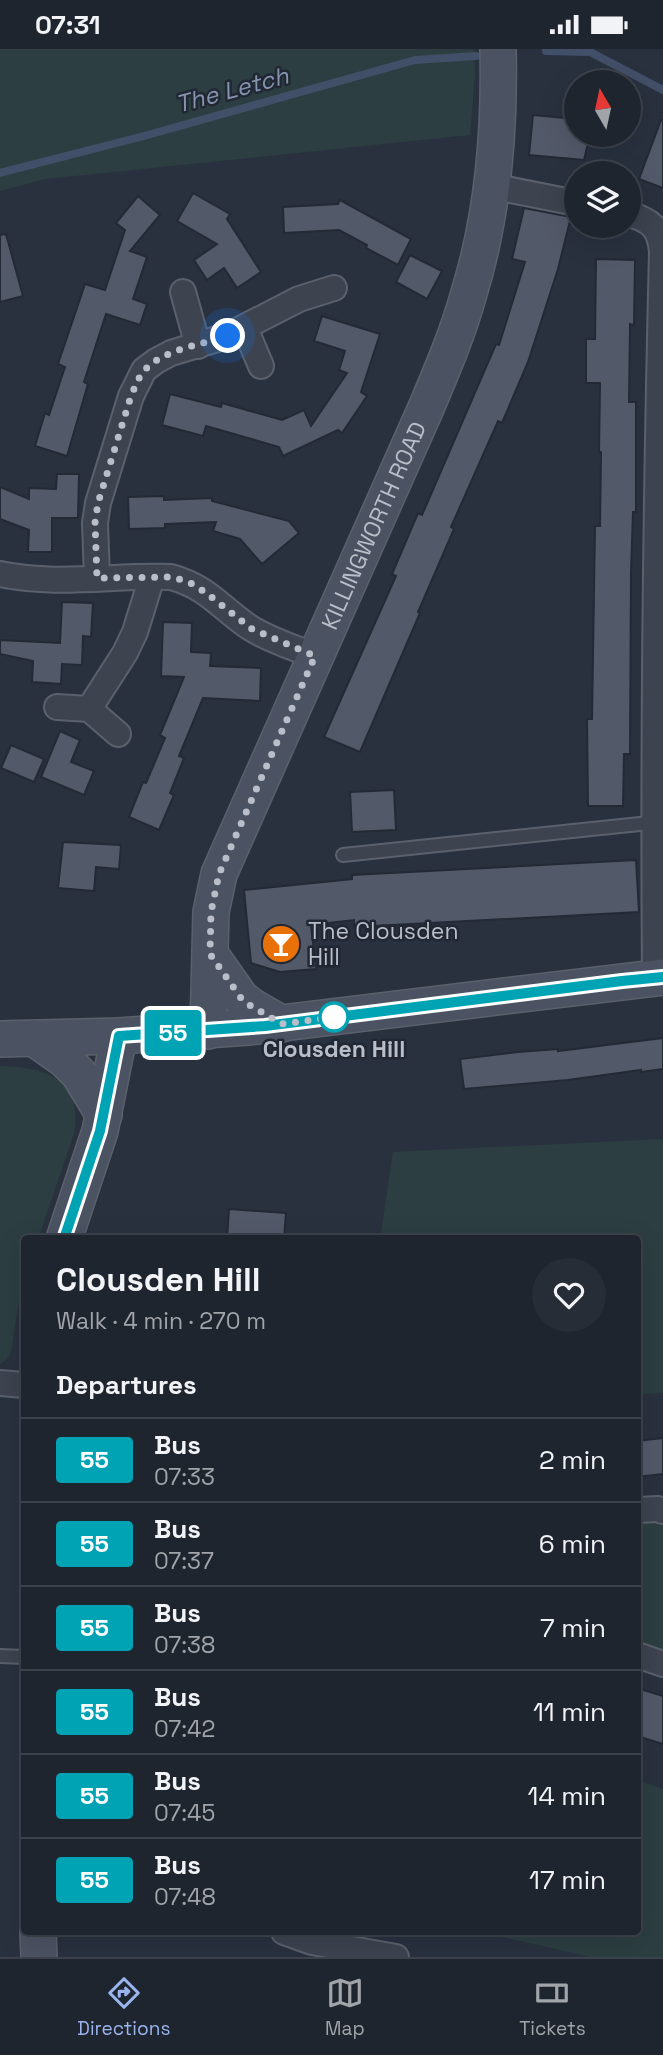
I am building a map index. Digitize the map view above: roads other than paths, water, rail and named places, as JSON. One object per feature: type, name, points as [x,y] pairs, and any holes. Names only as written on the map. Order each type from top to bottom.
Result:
[{"type":"main road","name":"KILLINGWORTH ROAD","points":[[208,1031],[211,912],[219,874],[452,345],[470,292],[483,239],[491,186],[498,49]]},
{"type":"main road","points":[[210,954],[241,998],[282,1024]]},
{"type":"main road","points":[[0,1039],[208,1031],[659,978]]},
{"type":"main road","points":[[65,1235],[104,1115],[119,1036]]},
{"type":"main road","points":[[35,1039],[65,1060],[79,1074],[104,1115]]},
{"type":"main road","points":[[38,1935],[39,1957]]},
{"type":"street","points":[[491,186],[564,201]]},
{"type":"street","points":[[641,219],[655,228],[661,241],[659,978]]},
{"type":"street","points":[[97,578],[95,523],[98,503],[131,396],[145,370],[171,353],[245,328],[299,299],[334,288]]},
{"type":"street","points":[[183,292],[198,346]]},
{"type":"street","points":[[245,328],[261,366]]},
{"type":"street","points":[[0,574],[42,580],[171,577],[189,582],[205,592],[252,629],[315,656]]},
{"type":"street","points":[[89,709],[125,653],[135,632],[152,577]]},
{"type":"street","points":[[57,707],[89,709],[118,734]]},
{"type":"street","points":[[0,1383],[21,1385]]},
{"type":"street","points":[[641,1510],[663,1511]]},
{"type":"street","points":[[641,1656],[663,1664]]},
{"type":"street","points":[[292,1935],[312,1942],[396,1957]]},
{"type":"lane","points":[[343,855],[658,822]]},
{"type":"lane","points":[[0,1656],[21,1657]]},
{"type":"waterway","name":"The Letch","points":[[546,51],[590,52],[663,90]]},
{"type":"waterway","name":"The Letch","points":[[0,173],[144,136],[415,60],[476,56]]},
{"type":"place","name":"The Clousden Hill","points":[[281,944]]},
{"type":"place","name":"Clousden Hill","points":[[334,1017]]}]
